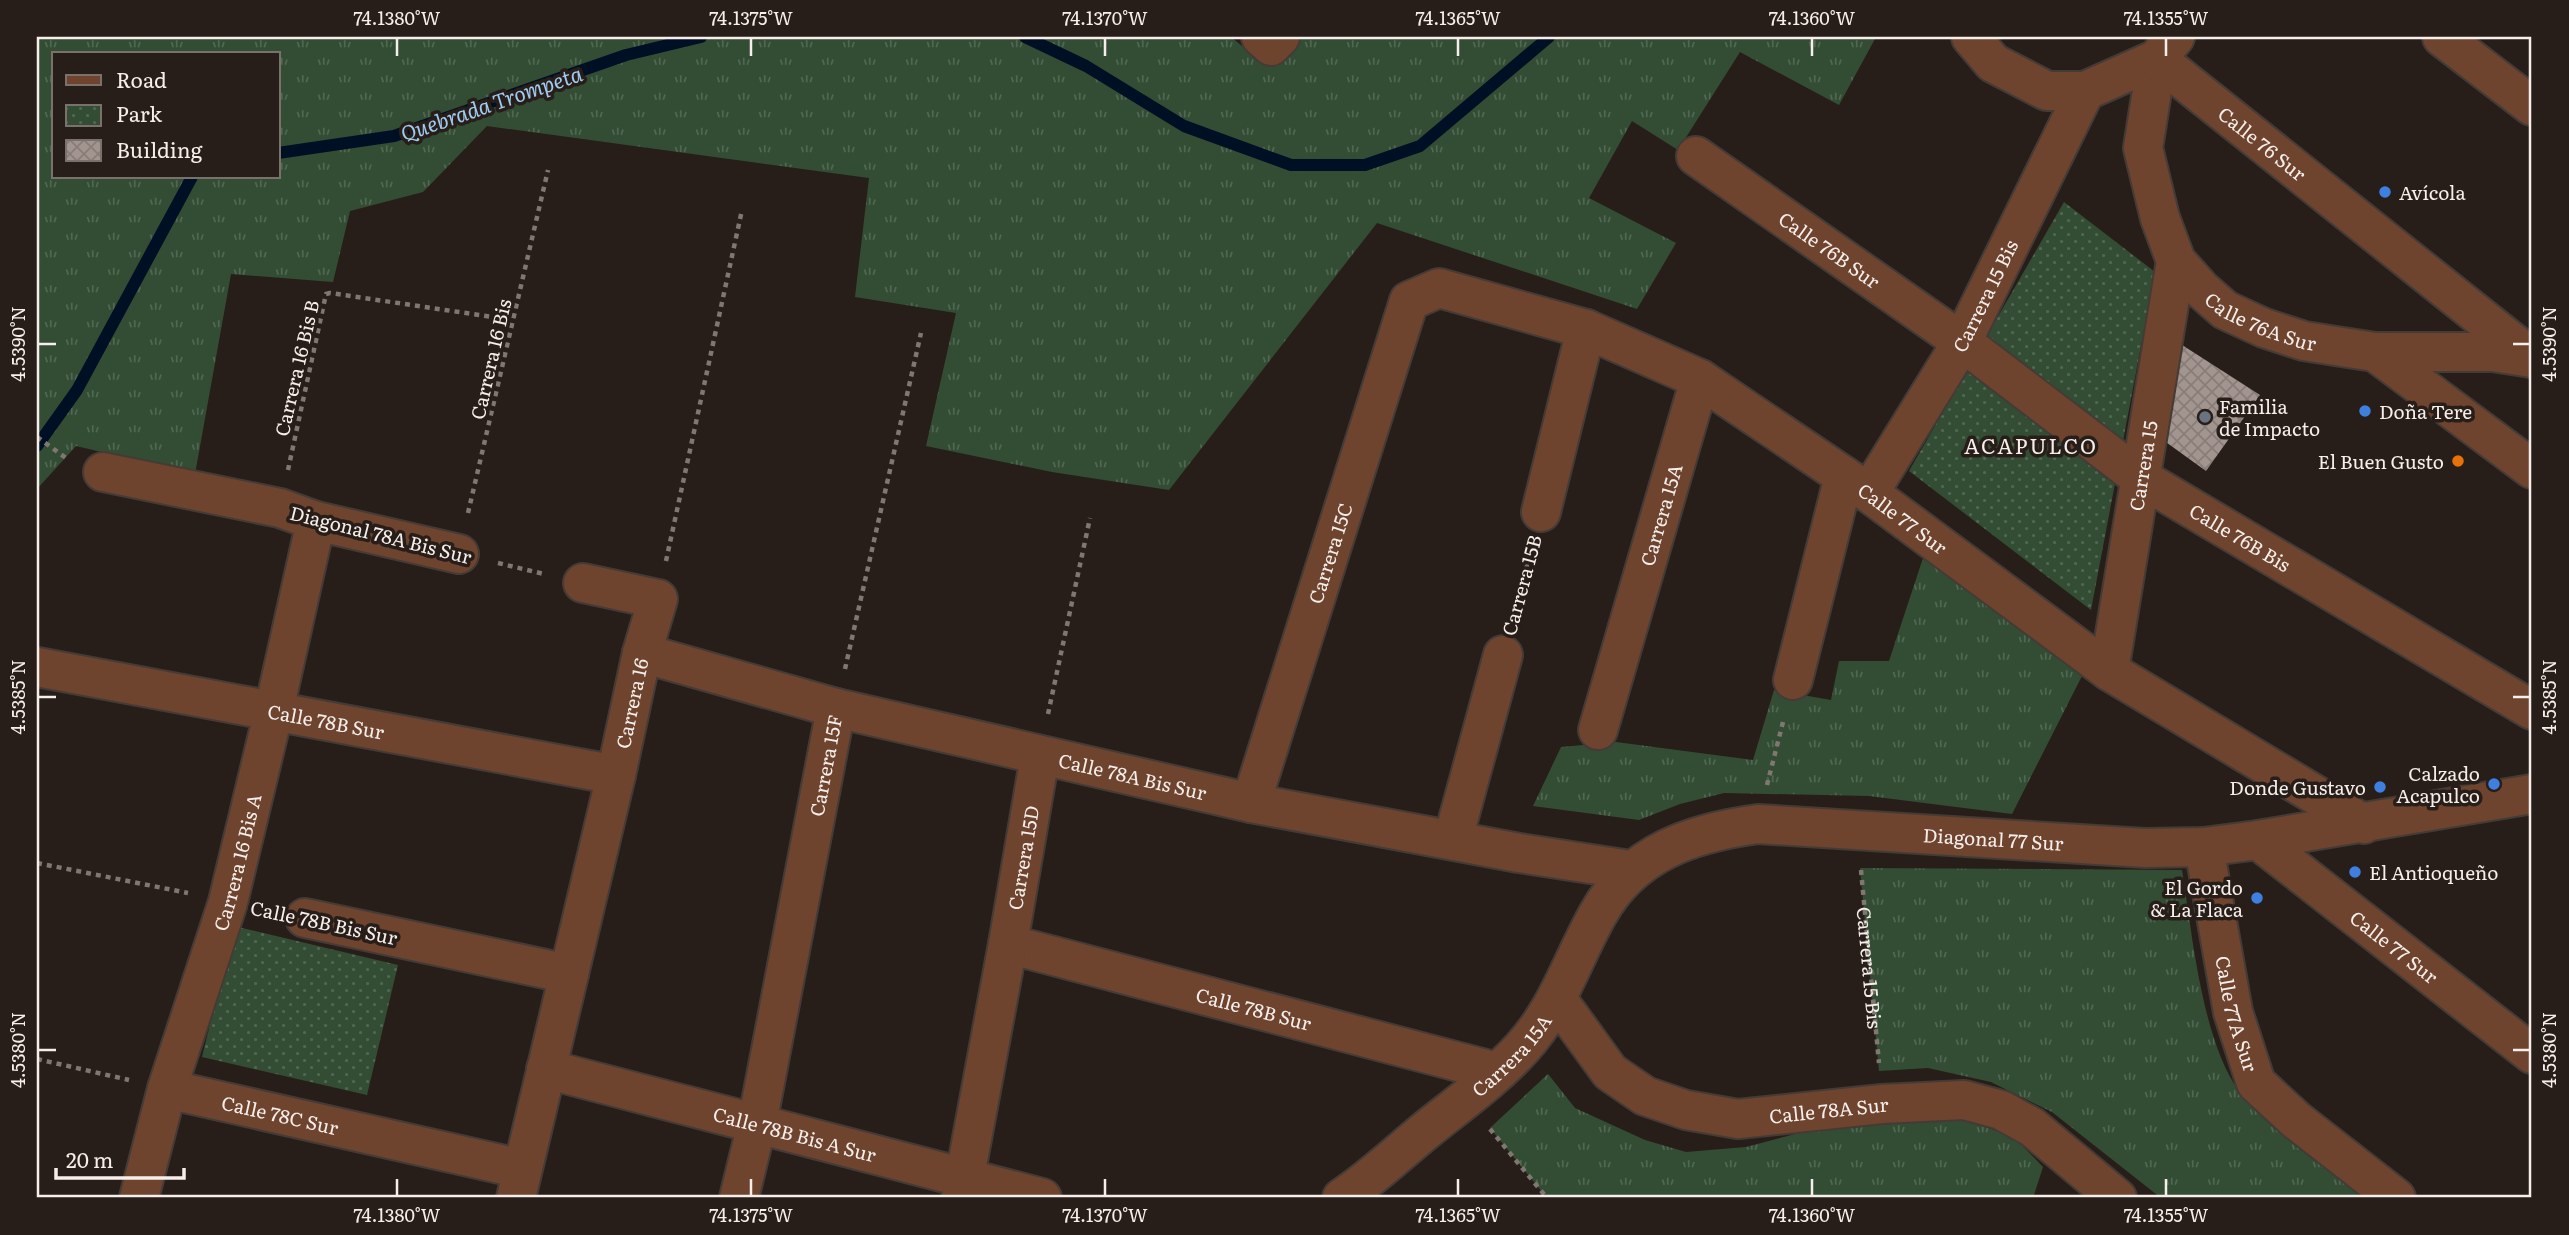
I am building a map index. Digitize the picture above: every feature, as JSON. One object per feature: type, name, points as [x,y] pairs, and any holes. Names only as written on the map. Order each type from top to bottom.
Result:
[{"type":"street","points":[[1971,37],[1993,63],[2047,91],[2085,91],[2166,48]]},
{"type":"street","points":[[2442,37],[2532,106]]},
{"type":"street","name":"Calle 76A Sur","points":[[2166,48],[2143,148],[2160,218],[2176,261],[2201,289],[2225,310],[2264,328],[2304,341],[2375,352],[2532,468]]},
{"type":"street","name":"Calle 76 Sur","points":[[2166,48],[2532,358]]},
{"type":"street","name":"Carrera 15 Bis","points":[[1793,680],[1856,484],[1962,342],[2085,91]]},
{"type":"street","name":"Calle 76B Sur","points":[[1696,156],[1962,342]]},
{"type":"street","name":"Carrera 15","points":[[2109,671],[2176,261]]},
{"type":"street","name":"Calle 77 Sur","points":[[1409,301],[1439,288],[1586,329],[1700,379],[1856,484],[2109,671],[2364,824]]},
{"type":"street","name":"Carrera 15C","points":[[1251,803],[1409,301]]},
{"type":"street","name":"Carrera 15B","points":[[1541,512],[1586,329]]},
{"type":"street","name":"Calle 76B Bis","points":[[1962,342],[2139,477],[2532,710]]},
{"type":"street","points":[[2375,352],[2493,352],[2532,358]]},
{"type":"street","name":"Carrera 15A","points":[[1598,730],[1700,379]]},
{"type":"street","name":"Diagonal 78A Bis Sur","points":[[103,472],[280,508],[316,521],[459,554]]},
{"type":"street","name":"Carrera 16 Bis A","points":[[139,1198],[167,1089],[228,901],[316,521]]},
{"type":"street","points":[[583,583],[658,599]]},
{"type":"street","name":"Carrera 16","points":[[519,1184],[616,775],[642,653],[658,599]]},
{"type":"street","name":"Calle 78A Bis Sur","points":[[642,653],[836,708],[1251,803],[1531,855],[1630,870]]},
{"type":"street","name":"Carrera 15B","points":[[1454,839],[1503,655]]},
{"type":"street","name":"Calle 78B Sur","points":[[37,667],[616,775]]},
{"type":"street","name":"Carrera 15F","points":[[739,1198],[757,1124],[836,708]]},
{"type":"street","name":"Carrera 15D","points":[[963,1188],[1040,756]]},
{"type":"street","name":"Diagonal 77 Sur","points":[[1630,870],[1678,843],[1731,827],[1758,824],[2145,848],[2204,846],[2258,840],[2529,799]]},
{"type":"street","name":"Calle 77 Sur","points":[[2258,840],[2532,1054]]},
{"type":"street","name":"Calle 77A Sur","points":[[2204,846],[2232,1012],[2256,1083],[2295,1120],[2396,1198]]},
{"type":"street","name":"Carrera 15A","points":[[1342,1198],[1497,1072],[1523,1047],[1558,999],[1597,915],[1630,870]]},
{"type":"street","name":"Calle 78B Bis Sur","points":[[305,918],[569,974]]},
{"type":"street","name":"Calle 78B Sur","points":[[1008,944],[1497,1072]]},
{"type":"street","name":"Calle 78A Sur","points":[[1558,999],[1610,1072],[1644,1096],[1686,1110],[1738,1119],[1882,1104],[1964,1100],[2001,1110],[2032,1127],[2117,1198]]},
{"type":"street","name":"Calle 78B Bis A Sur","points":[[546,1069],[757,1124],[963,1188],[1042,1198]]},
{"type":"street","name":"Calle 78C Sur","points":[[167,1089],[519,1184]]},
{"type":"path","name":"Carrera 16 Bis","points":[[459,554],[548,170]]},
{"type":"path","points":[[658,599],[742,210]]},
{"type":"path","name":"Carrera 16 Bis B","points":[[280,508],[326,294],[513,320]]},
{"type":"path","name":"Carrera 15F","points":[[836,708],[921,333]]},
{"type":"path","points":[[37,437],[62,457]]},
{"type":"path","name":"Carrera 15B","points":[[1503,655],[1541,512]]},
{"type":"path","points":[[1040,756],[1090,518]]},
{"type":"path","name":"Diagonal 78A Bis Sur","points":[[459,554],[583,583]]},
{"type":"path","points":[[1758,824],[1793,680]]},
{"type":"path","name":"Carrera 15 Bis","points":[[1857,830],[1882,1104]]},
{"type":"path","name":"Calle 78B Bis Sur","points":[[37,863],[228,901]]},
{"type":"path","points":[[37,1059],[167,1089]]},
{"type":"path","points":[[1465,1098],[1547,1198]]},
{"type":"green space","points":[[37,37],[1231,37],[1259,60],[1288,37],[1876,37],[1839,105],[1740,52],[1678,150],[1632,121],[1589,198],[1676,243],[1637,309],[1377,223],[1169,490],[1052,472],[926,446],[956,313],[855,297],[869,178],[487,126],[423,192],[350,211],[333,282],[231,274],[195,474],[76,446],[37,489]]},
{"type":"green space","points":[[2064,202],[2155,272],[2091,610],[1909,471]]},
{"type":"green space","points":[[1925,552],[2085,670],[2012,814],[1869,796],[1724,793],[1680,804],[1639,820],[1533,806],[1561,747],[1616,742],[1753,760],[1774,690],[1831,700],[1839,661],[1889,661]]},
{"type":"green space","points":[[1860,868],[2182,870],[2200,985],[2226,1070],[2251,1106],[2266,1120],[2364,1198],[2161,1198],[2052,1112],[1991,1082],[1928,1068],[1879,1071]]},
{"type":"green space","points":[[234,926],[398,965],[367,1095],[202,1057]]},
{"type":"green space","points":[[1548,1074],[1575,1108],[1645,1140],[1686,1152],[1746,1147],[1806,1131],[1920,1117],[1968,1121],[2014,1137],[2043,1167],[2033,1198],[1547,1198],[1490,1128]]},
{"type":"building","name":"Familia de Impacto","points":[[2179,343],[2260,395],[2206,471],[2163,440]]},
{"type":"waterway","name":"Quebrada Trompeta","points":[[280,153],[394,136],[626,55],[701,37]]},
{"type":"waterway","name":"Quebrada Trompeta","points":[[1025,37],[1086,66],[1184,126],[1291,165],[1365,165],[1420,146],[1549,37]]},
{"type":"waterway","name":"Quebrada Trompeta","points":[[37,446],[77,390],[191,178]]},
{"type":"place","name":"Avícola","points":[[2385,192]]},
{"type":"place","name":"Doña Tere","points":[[2365,411]]},
{"type":"place","name":"Familia de Impacto","points":[[2205,417]]},
{"type":"place","name":"El Buen Gusto","points":[[2458,461]]},
{"type":"place","name":"Calzado Acapulco","points":[[2494,784]]},
{"type":"place","name":"Donde Gustavo","points":[[2380,787]]},
{"type":"place","name":"El Antioqueño","points":[[2355,872]]},
{"type":"place","name":"El Gordo & La Flaca","points":[[2257,898]]},
{"type":"district","name":"ACAPULCO","points":[[2031,444]]}]
